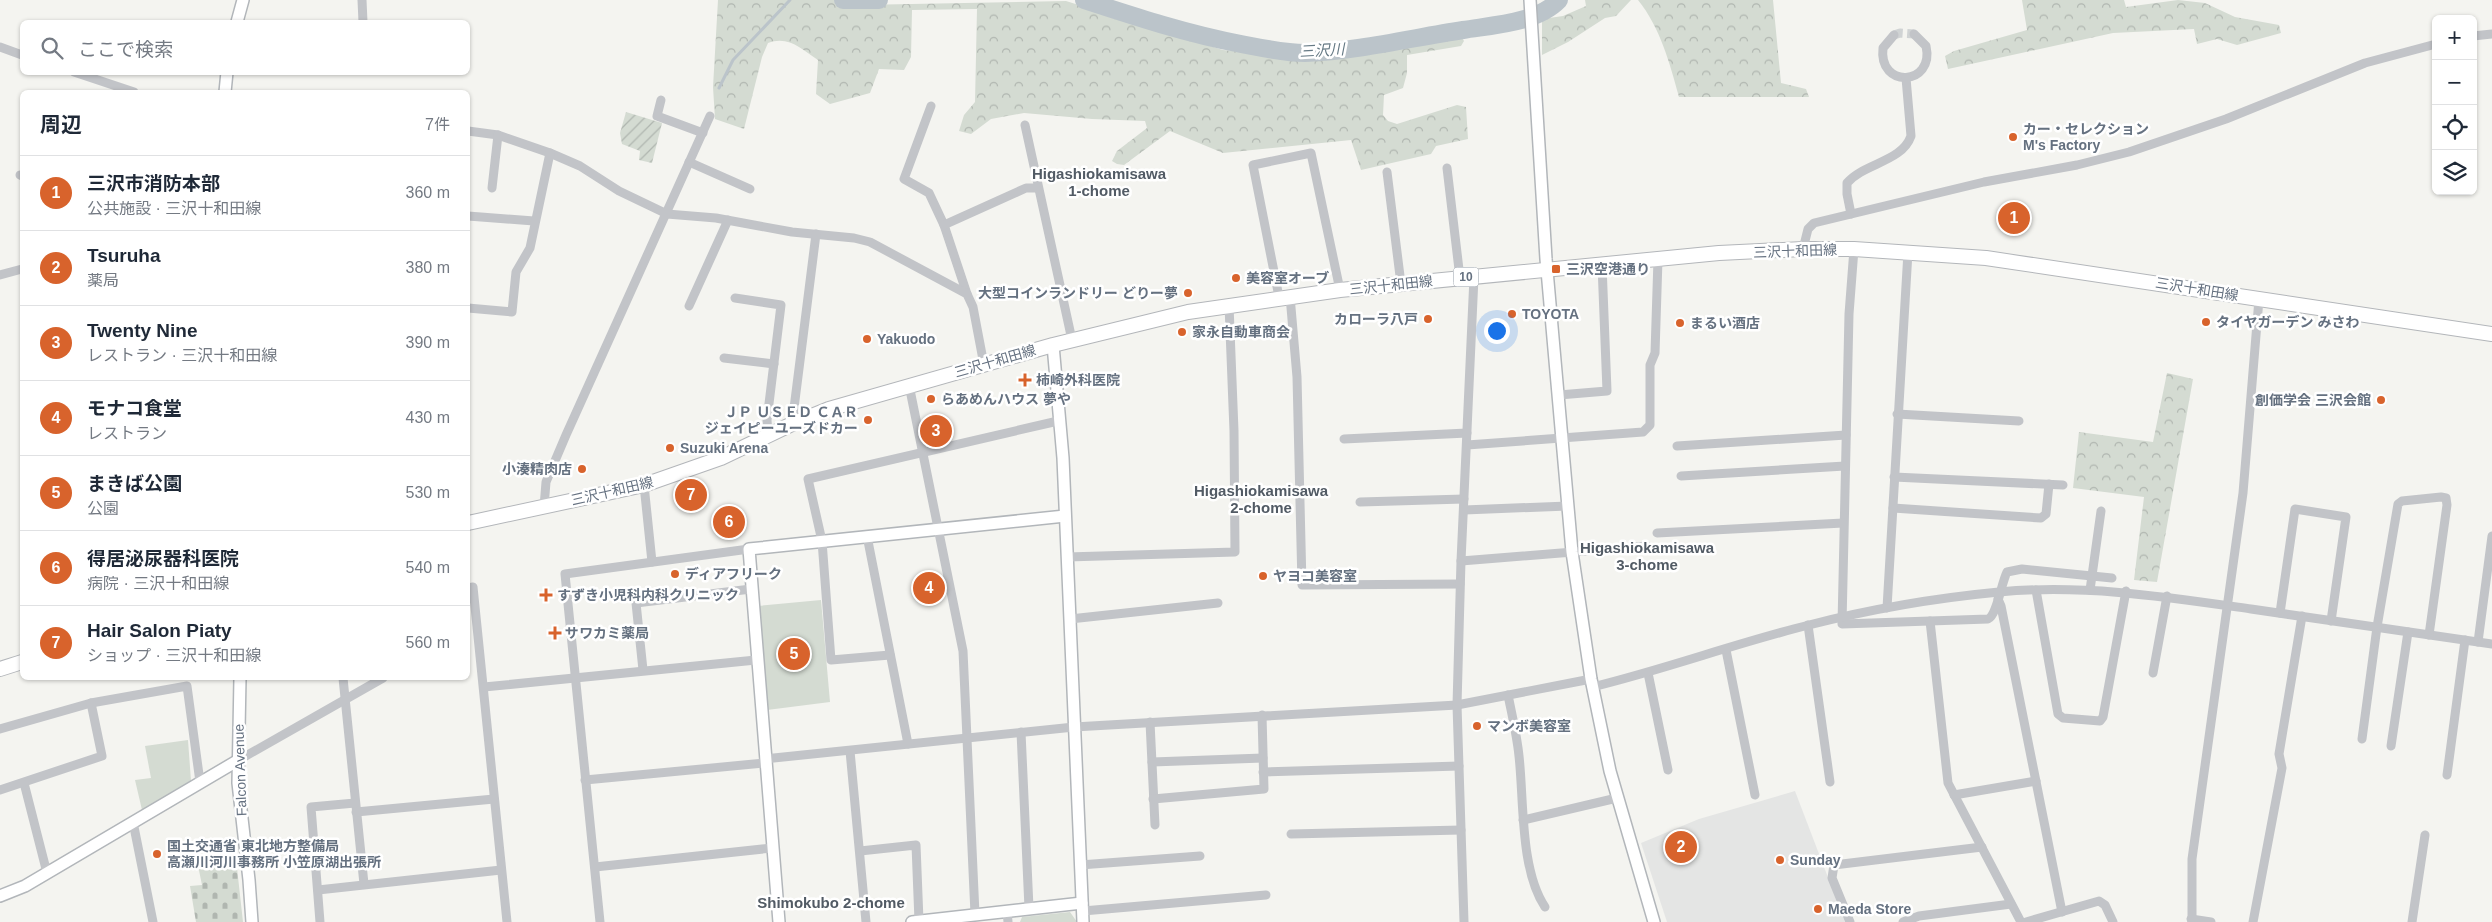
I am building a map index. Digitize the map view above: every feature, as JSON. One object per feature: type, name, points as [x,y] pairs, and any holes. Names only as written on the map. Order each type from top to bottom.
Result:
[{"type":"main road","name":"三沢十和田線","points":[[470,523],[644,485],[721,458],[792,424],[829,409],[1132,324],[1285,296],[1658,258],[1803,249],[1908,252],[2047,266],[2492,334]]},
{"type":"main road","points":[[0,670],[20,663]]},
{"type":"street","points":[[238,20],[243,0]]},
{"type":"street","points":[[362,0],[363,20]]},
{"type":"street","points":[[1530,1],[1548,270],[1572,552],[1592,683],[1617,798],[1654,922]]},
{"type":"street","points":[[1894,35],[1887,40],[1883,48],[1884,65],[1894,74],[1906,78],[1915,75],[1926,63],[1926,46],[1914,34]]},
{"type":"street","points":[[2477,36],[2492,34]]},
{"type":"street","points":[[1803,249],[1808,229],[1814,223],[1984,182],[2077,165],[2129,152],[2226,119],[2365,63],[2432,45]]},
{"type":"street","points":[[0,47],[20,54]]},
{"type":"street","points":[[81,75],[117,90]]},
{"type":"street","points":[[225,90],[227,75]]},
{"type":"street","points":[[1851,214],[1847,183],[1857,174],[1901,151],[1908,145],[1911,136],[1906,78]]},
{"type":"street","points":[[660,100],[657,116],[703,132]]},
{"type":"street","points":[[932,106],[904,178],[929,194],[944,225],[968,294],[984,365]]},
{"type":"street","points":[[544,507],[546,482],[562,443],[710,116]]},
{"type":"street","points":[[1025,125],[1072,340]]},
{"type":"street","points":[[470,131],[498,135],[550,152],[580,166],[619,191],[667,214],[728,220],[792,232],[870,242],[968,294]]},
{"type":"street","points":[[492,188],[498,135]]},
{"type":"street","points":[[470,308],[512,312],[516,272],[530,248],[534,221],[550,152]]},
{"type":"street","points":[[1340,290],[1311,153],[1253,165],[1285,296],[1297,377],[1302,585],[1460,584]]},
{"type":"street","points":[[689,162],[750,189]]},
{"type":"street","points":[[1447,168],[1467,277],[1467,445],[1460,584],[1458,705],[1464,922]]},
{"type":"street","points":[[1387,172],[1401,284]]},
{"type":"street","points":[[944,225],[1026,188],[1038,188]]},
{"type":"street","points":[[470,216],[534,221]]},
{"type":"street","points":[[689,306],[728,220]]},
{"type":"street","points":[[792,424],[816,234]]},
{"type":"street","points":[[1854,249],[1849,314],[1842,624],[1988,619],[1992,617],[2007,572],[2014,570],[2112,578]]},
{"type":"street","points":[[1887,608],[1908,252]]},
{"type":"street","points":[[1467,445],[1643,432],[1650,425],[1650,365],[1654,353],[1658,258]]},
{"type":"street","points":[[1559,395],[1606,391],[1602,264]]},
{"type":"street","points":[[0,275],[20,270]]},
{"type":"street","points":[[735,298],[781,305],[768,435]]},
{"type":"street","points":[[2211,922],[2192,920],[2192,859],[2242,493],[2259,299]]},
{"type":"street","points":[[1067,558],[1235,552],[1234,431],[1229,305]]},
{"type":"street","points":[[1053,345],[1058,421],[1063,458],[1083,912]]},
{"type":"street","points":[[724,358],[774,364]]},
{"type":"street","points":[[909,385],[962,651],[974,914]]},
{"type":"street","points":[[1897,414],[2019,421]]},
{"type":"street","points":[[890,655],[832,660],[822,541],[808,479],[1058,421]]},
{"type":"street","points":[[1344,439],[1467,433]]},
{"type":"street","points":[[1677,446],[1846,435]]},
{"type":"street","points":[[1681,476],[1845,466]]},
{"type":"street","points":[[1894,477],[2064,485]]},
{"type":"street","points":[[1893,508],[2041,518],[2046,514],[2049,484]]},
{"type":"street","points":[[644,485],[652,562]]},
{"type":"street","points":[[2362,739],[2377,627],[2398,504],[2402,501],[2441,497],[2446,498],[2447,505],[2429,635]]},
{"type":"street","points":[[1360,502],[1464,499]]},
{"type":"street","points":[[1464,510],[1568,506]]},
{"type":"street","points":[[2280,613],[2295,509],[2346,517],[2331,620]]},
{"type":"street","points":[[2090,590],[2090,576],[2101,512]]},
{"type":"street","points":[[600,922],[566,574],[749,549],[1065,516]]},
{"type":"street","points":[[1656,533],[1843,523]]},
{"type":"street","points":[[867,536],[908,744]]},
{"type":"street","points":[[2478,642],[2492,536]]},
{"type":"street","points":[[1461,560],[1647,546]]},
{"type":"street","points":[[749,549],[764,761],[779,922]]},
{"type":"street","points":[[470,588],[473,587],[484,687],[506,922]]},
{"type":"street","points":[[643,670],[636,603],[751,589]]},
{"type":"street","points":[[585,780],[967,737],[1074,727],[1458,705],[1508,695],[1648,673],[1808,625],[1887,608],[2036,590],[2126,591],[2492,644]]},
{"type":"street","points":[[2036,590],[2058,714],[2063,718],[2100,722],[2103,717],[2126,591]]},
{"type":"street","points":[[1998,595],[2002,606],[2062,912]]},
{"type":"street","points":[[2153,673],[2166,596]]},
{"type":"street","points":[[1070,619],[1218,603]]},
{"type":"street","points":[[470,618],[476,614]]},
{"type":"street","points":[[2253,922],[2282,768],[2279,754],[2302,616]]},
{"type":"street","points":[[1930,621],[1945,770],[1948,783],[2021,922]]},
{"type":"street","points":[[1808,625],[1830,782]]},
{"type":"street","points":[[2391,746],[2408,632]]},
{"type":"street","points":[[2447,775],[2465,640]]},
{"type":"street","points":[[1726,650],[1755,795]]},
{"type":"street","points":[[484,687],[756,660]]},
{"type":"street","points":[[1648,673],[1668,770]]},
{"type":"street","name":"Falcon Avenue","points":[[240,680],[237,761],[252,922]]},
{"type":"street","points":[[343,680],[364,884]]},
{"type":"street","points":[[0,896],[24,886],[47,873],[200,782],[380,680]]},
{"type":"street","points":[[0,729],[91,703],[187,686],[200,782]]},
{"type":"street","points":[[1508,695],[1519,755],[1522,820],[1529,862],[1539,898],[1544,907]]},
{"type":"street","points":[[0,790],[102,756],[91,703]]},
{"type":"street","points":[[1153,800],[1264,789],[1262,715]]},
{"type":"street","points":[[1150,722],[1155,825]]},
{"type":"street","points":[[1021,732],[1029,908]]},
{"type":"street","points":[[850,751],[866,922]]},
{"type":"street","points":[[1152,762],[1263,758]]},
{"type":"street","points":[[1263,772],[1459,766]]},
{"type":"street","points":[[1954,795],[2036,781]]},
{"type":"street","points":[[24,783],[47,873]]},
{"type":"street","points":[[1522,820],[1617,798]]},
{"type":"street","points":[[320,922],[311,808],[355,808],[494,800]]},
{"type":"street","points":[[133,822],[153,922]]},
{"type":"street","points":[[1290,834],[1461,830]]},
{"type":"street","points":[[2412,922],[2425,835]]},
{"type":"street","points":[[860,851],[916,845],[916,922],[974,914],[1008,916],[1029,908],[1083,912],[1266,895]]},
{"type":"street","points":[[1850,922],[1832,878],[1834,864],[1982,847]]},
{"type":"street","points":[[595,867],[772,848]]},
{"type":"street","points":[[1080,865],[1200,856]]},
{"type":"street","points":[[318,890],[501,870]]},
{"type":"street","points":[[2026,922],[2099,901],[2105,905],[2113,922]]},
{"type":"street","points":[[1903,922],[1919,916],[2011,904]]},
{"type":"shaded area","points":[[1795,791],[1845,922],[1667,922],[1641,843],[1699,819]]},
{"type":"green space","points":[[718,0],[857,0],[858,5],[1066,1],[1223,50],[1322,60],[1461,36],[1464,41],[1461,46],[1407,55],[1407,73],[1403,88],[1384,95],[1383,115],[1388,121],[1397,124],[1457,105],[1466,107],[1468,139],[1436,146],[1431,154],[1361,170],[1351,140],[1223,153],[1170,131],[1124,165],[1112,161],[1117,151],[1147,128],[1145,121],[1092,119],[1024,113],[991,119],[971,134],[959,131],[964,115],[975,102],[977,9],[912,10],[911,57],[904,70],[879,69],[870,93],[830,104],[816,94],[818,60],[794,44],[782,41],[768,43],[762,57],[744,129],[715,119],[713,87]]},
{"type":"green space","points":[[1585,0],[1631,0],[1616,16],[1605,18],[1568,42],[1542,55],[1542,19],[1563,16],[1586,6]]},
{"type":"green space","points":[[1638,0],[1773,0],[1781,83],[1806,89],[1809,97],[1679,97],[1668,59],[1658,34]]},
{"type":"green space","points":[[2022,0],[2124,0],[2126,7],[2178,0],[2205,3],[2235,17],[2279,25],[2281,33],[2237,45],[2217,39],[2197,44],[2194,29],[2113,33],[1948,69],[1945,56],[1954,51],[2027,30]]},
{"type":"green space","points":[[626,112],[662,123],[652,163],[639,160],[640,151],[622,144],[620,133]]},
{"type":"green space","points":[[2167,373],[2193,379],[2157,582],[2134,580],[2144,497],[2073,488],[2079,432],[2153,442]]},
{"type":"green space","points":[[821,600],[830,702],[767,710],[758,606]]},
{"type":"green space","points":[[188,740],[191,781],[142,810],[135,780],[151,778],[145,746]]},
{"type":"green space","points":[[235,850],[243,922],[196,922],[190,886],[202,885],[196,856]]},
{"type":"green space","points":[[1070,912],[1077,922],[1020,922],[1022,917]]},
{"type":"waterway","points":[[719,88],[733,60],[790,0]]},
{"type":"waterway","name":"三沢川","points":[[843,0],[879,0]]},
{"type":"waterway","name":"三沢川","points":[[1084,0],[1143,19],[1221,40],[1273,50],[1305,53],[1365,47],[1514,22],[1539,14],[1559,0]]},
{"type":"tunnel","points":[[1894,35],[1900,33],[1914,34]]},
{"type":"place","name":"カー・セレクション M's Factory","points":[[2013,137]]},
{"type":"place","name":"三沢市消防本部","points":[[2014,218]]},
{"type":"place","name":"三沢空港通り","points":[[1556,269]]},
{"type":"place","name":"美容室オーブ","points":[[1236,278]]},
{"type":"place","name":"大型コインランドリー どりー夢","points":[[1188,293]]},
{"type":"place","name":"TOYOTA","points":[[1512,314]]},
{"type":"place","name":"カローラ八戸","points":[[1428,319]]},
{"type":"place","name":"タイヤガーデン みさわ","points":[[2206,322]]},
{"type":"place","name":"まるい酒店","points":[[1680,323]]},
{"type":"place","name":"家永自動車商会","points":[[1182,332]]},
{"type":"place","name":"Yakuodo","points":[[867,339]]},
{"type":"place","name":"柿崎外科医院","points":[[1025,380]]},
{"type":"place","name":"らあめんハウス 夢や","points":[[931,399]]},
{"type":"place","name":"創価学会 三沢会館","points":[[2381,400]]},
{"type":"place","name":"ＪＰ ＵＳＥＤ ＣＡＲ ジェイピーユーズドカー","points":[[868,420]]},
{"type":"place","name":"Twenty Nine","points":[[936,431]]},
{"type":"place","name":"Suzuki Arena","points":[[670,448]]},
{"type":"place","name":"小湊精肉店","points":[[582,469]]},
{"type":"place","name":"Hair Salon Piaty","points":[[691,495]]},
{"type":"place","name":"得居泌尿器科医院","points":[[729,522]]},
{"type":"place","name":"ディアフリーク","points":[[675,574]]},
{"type":"place","name":"ヤヨコ美容室","points":[[1263,576]]},
{"type":"place","name":"モナコ食堂","points":[[929,588]]},
{"type":"place","name":"すずき小児科内科クリニック","points":[[546,595]]},
{"type":"place","name":"サワカミ薬局","points":[[555,633]]},
{"type":"place","name":"まきば公園","points":[[794,654]]},
{"type":"place","name":"マンボ美容室","points":[[1477,726]]},
{"type":"place","name":"Tsuruha","points":[[1681,847]]},
{"type":"place","name":"国土交通省 東北地方整備局 高瀬川河川事務所 小笠原湖出張所","points":[[157,854]]},
{"type":"place","name":"Sunday","points":[[1780,860]]},
{"type":"place","name":"Maeda Store","points":[[1818,909]]},
{"type":"district","name":"Higashiokamisawa 1-chome","points":[[1099,182]]},
{"type":"district","name":"Higashiokamisawa 2-chome","points":[[1261,498]]},
{"type":"district","name":"Higashiokamisawa 3-chome","points":[[1647,556]]},
{"type":"district","name":"Shimokubo 2-chome","points":[[831,902]]}]
